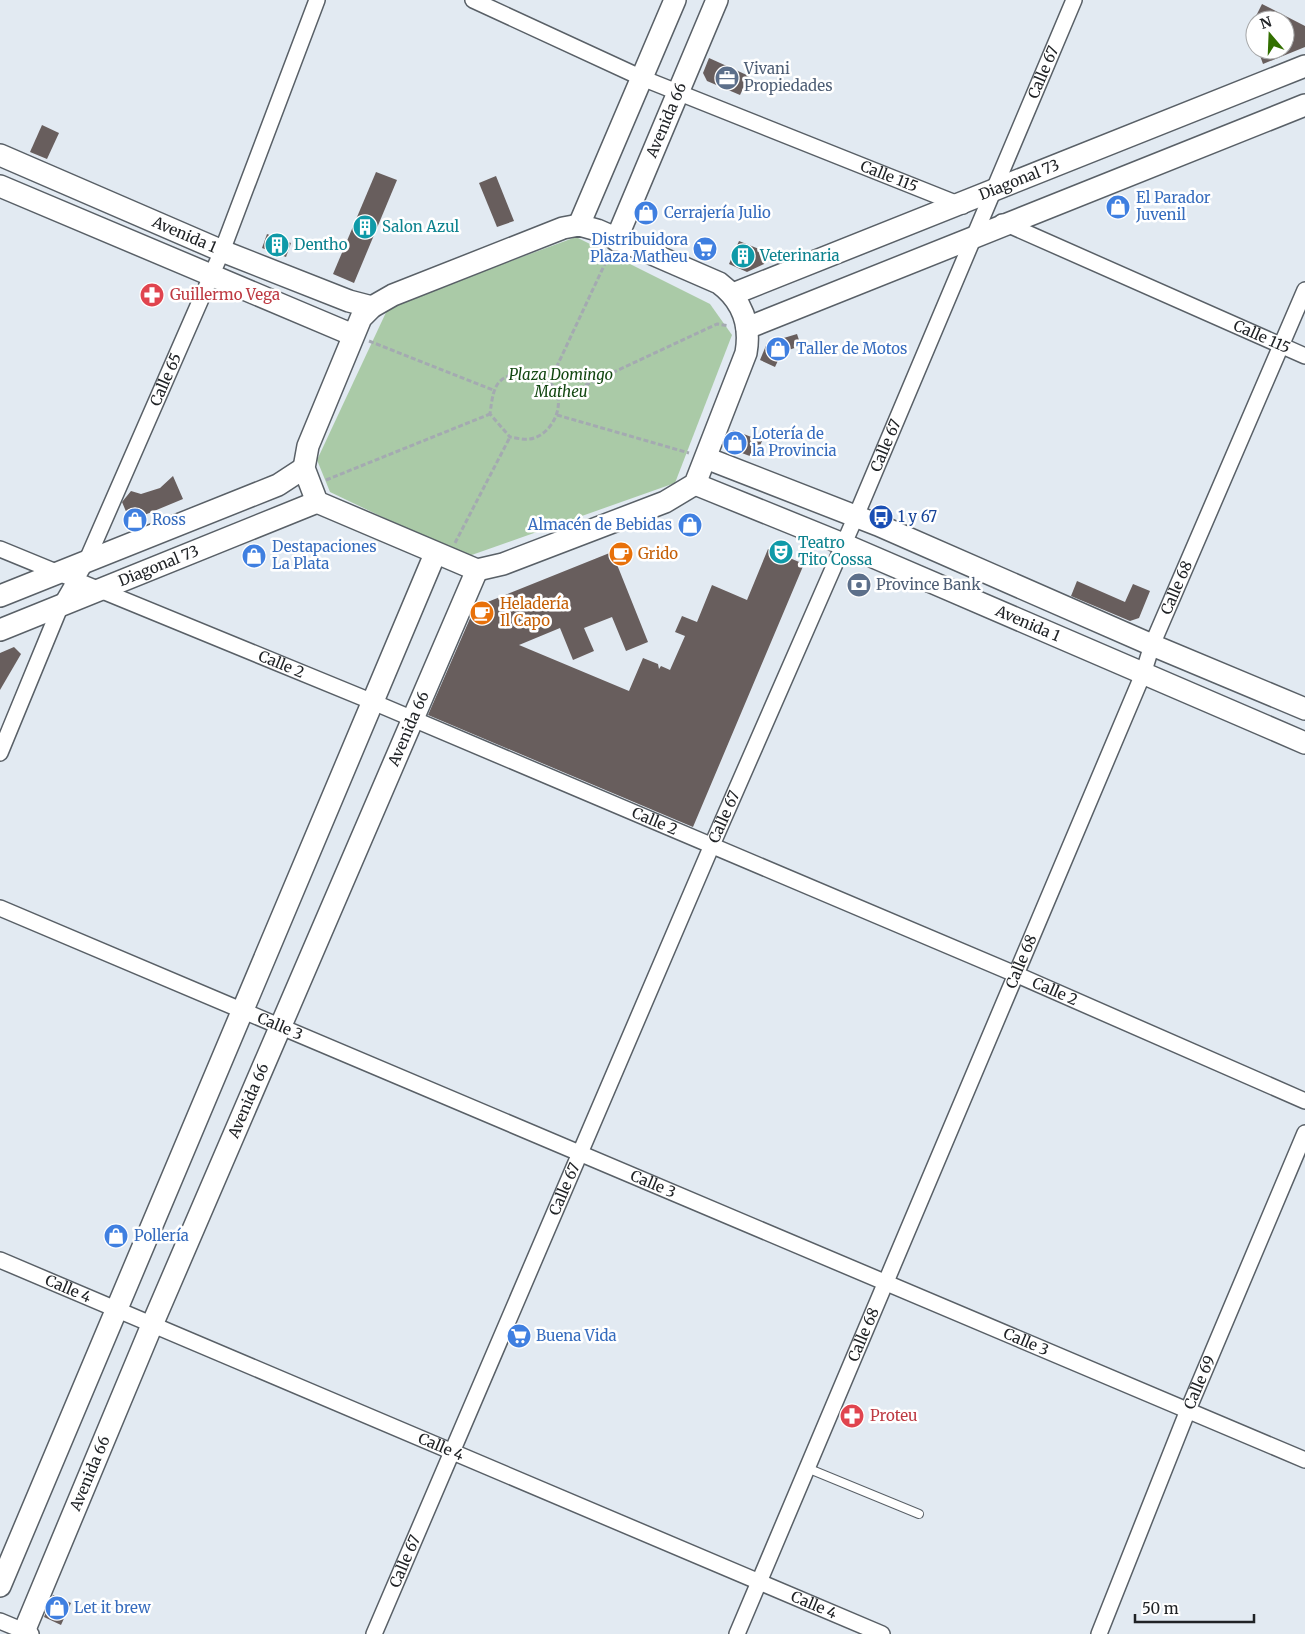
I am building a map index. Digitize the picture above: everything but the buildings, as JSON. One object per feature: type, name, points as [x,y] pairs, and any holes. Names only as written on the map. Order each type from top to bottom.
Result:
[{"type":"main road","points":[[579,225],[675,0]]},
{"type":"main road","name":"Avenida 66","points":[[616,240],[717,0]]},
{"type":"main road","name":"Diagonal 73","points":[[733,294],[1305,66]]},
{"type":"main road","points":[[747,328],[1305,105]]},
{"type":"main road","name":"Avenida 1","points":[[0,155],[222,250],[349,301],[372,307]]},
{"type":"main road","name":"Avenida 1","points":[[0,186],[353,335]]},
{"type":"main road","points":[[579,225],[597,230],[616,240],[719,283],[733,294],[741,309],[749,340],[746,353],[695,484],[664,502],[503,564],[478,570],[436,554],[310,485],[308,446],[353,335],[361,318],[372,307],[393,295],[563,228],[579,225]]},
{"type":"main road","name":"Avenida 1","points":[[706,458],[856,516],[1152,645],[1305,709]]},
{"type":"main road","name":"Avenida 1","points":[[695,484],[843,544],[1305,743]]},
{"type":"main road","name":"Diagonal 73","points":[[0,596],[72,571],[278,485],[310,485]]},
{"type":"main road","name":"Diagonal 73","points":[[0,630],[101,589],[310,485]]},
{"type":"main road","points":[[0,1586],[436,554]]},
{"type":"main road","name":"Avenida 66","points":[[26,1633],[152,1325],[478,570]]},
{"type":"street","name":"Calle 65","points":[[0,753],[61,605],[72,571],[222,250],[318,0]]},
{"type":"street","name":"Calle 115","points":[[473,0],[642,78],[679,91],[959,204],[1305,356]]},
{"type":"street","name":"Calle 67","points":[[374,1634],[712,846],[856,516],[1074,0]]},
{"type":"street","name":"Calle 68","points":[[737,1634],[1143,674],[1152,645],[1305,290]]},
{"type":"street","name":"Calle 2","points":[[0,549],[72,571],[101,589],[1015,974],[1305,1101]]},
{"type":"street","name":"Calle 3","points":[[0,908],[886,1281],[1305,1460]]},
{"type":"street","name":"Calle 69","points":[[1099,1634],[1188,1410],[1305,1133]]},
{"type":"street","name":"Calle 4","points":[[0,1260],[882,1634]]},
{"type":"street","points":[[0,1621],[26,1633]]},
{"type":"lane","points":[[806,1468],[918,1514]]},
{"type":"path","points":[[550,382],[616,240]]},
{"type":"path","points":[[558,398],[717,324],[747,328]]},
{"type":"path","points":[[353,335],[493,390]]},
{"type":"path","points":[[530,371],[550,382],[558,398],[557,416],[547,432],[529,440],[510,437],[490,414],[493,390],[509,374],[530,371]]},
{"type":"path","points":[[310,485],[490,414]]},
{"type":"path","points":[[557,416],[706,458]]},
{"type":"path","points":[[436,554],[454,545],[510,437]]},
{"type":"green space","name":"Plaza Domingo Matheu","points":[[576,237],[710,304],[732,335],[675,483],[466,557],[330,492],[317,460],[389,306]]},
{"type":"place","name":"Vivani Propiedades","points":[[727,78]]},
{"type":"place","name":"El Parador Juvenil","points":[[1118,207]]},
{"type":"place","name":"Cerrajería Julio","points":[[646,213]]},
{"type":"place","name":"Salon Azul","points":[[365,227]]},
{"type":"place","name":"Dentho","points":[[277,245]]},
{"type":"place","name":"Distribuidora Plaza Matheu","points":[[705,249]]},
{"type":"place","name":"Veterinaria","points":[[743,256]]},
{"type":"place","name":"Guillermo Vega","points":[[152,295]]},
{"type":"place","name":"Taller de Motos","points":[[778,349]]},
{"type":"place","name":"Lotería de la Provincia","points":[[735,443]]},
{"type":"place","name":"1 y 67","points":[[881,517]]},
{"type":"place","name":"Ross","points":[[135,520]]},
{"type":"place","name":"Almacén de Bebidas","points":[[690,525]]},
{"type":"place","name":"Teatro Tito Cossa","points":[[781,552]]},
{"type":"place","name":"Grido","points":[[621,554]]},
{"type":"place","name":"Destapaciones La Plata","points":[[254,556]]},
{"type":"place","name":"Province Bank","points":[[859,585]]},
{"type":"place","name":"Heladería Il Capo","points":[[482,613]]},
{"type":"place","name":"Pollería","points":[[116,1236]]},
{"type":"place","name":"Buena Vida","points":[[519,1336]]},
{"type":"place","name":"Proteu","points":[[852,1416]]},
{"type":"place","name":"Let it brew","points":[[57,1608]]}]
